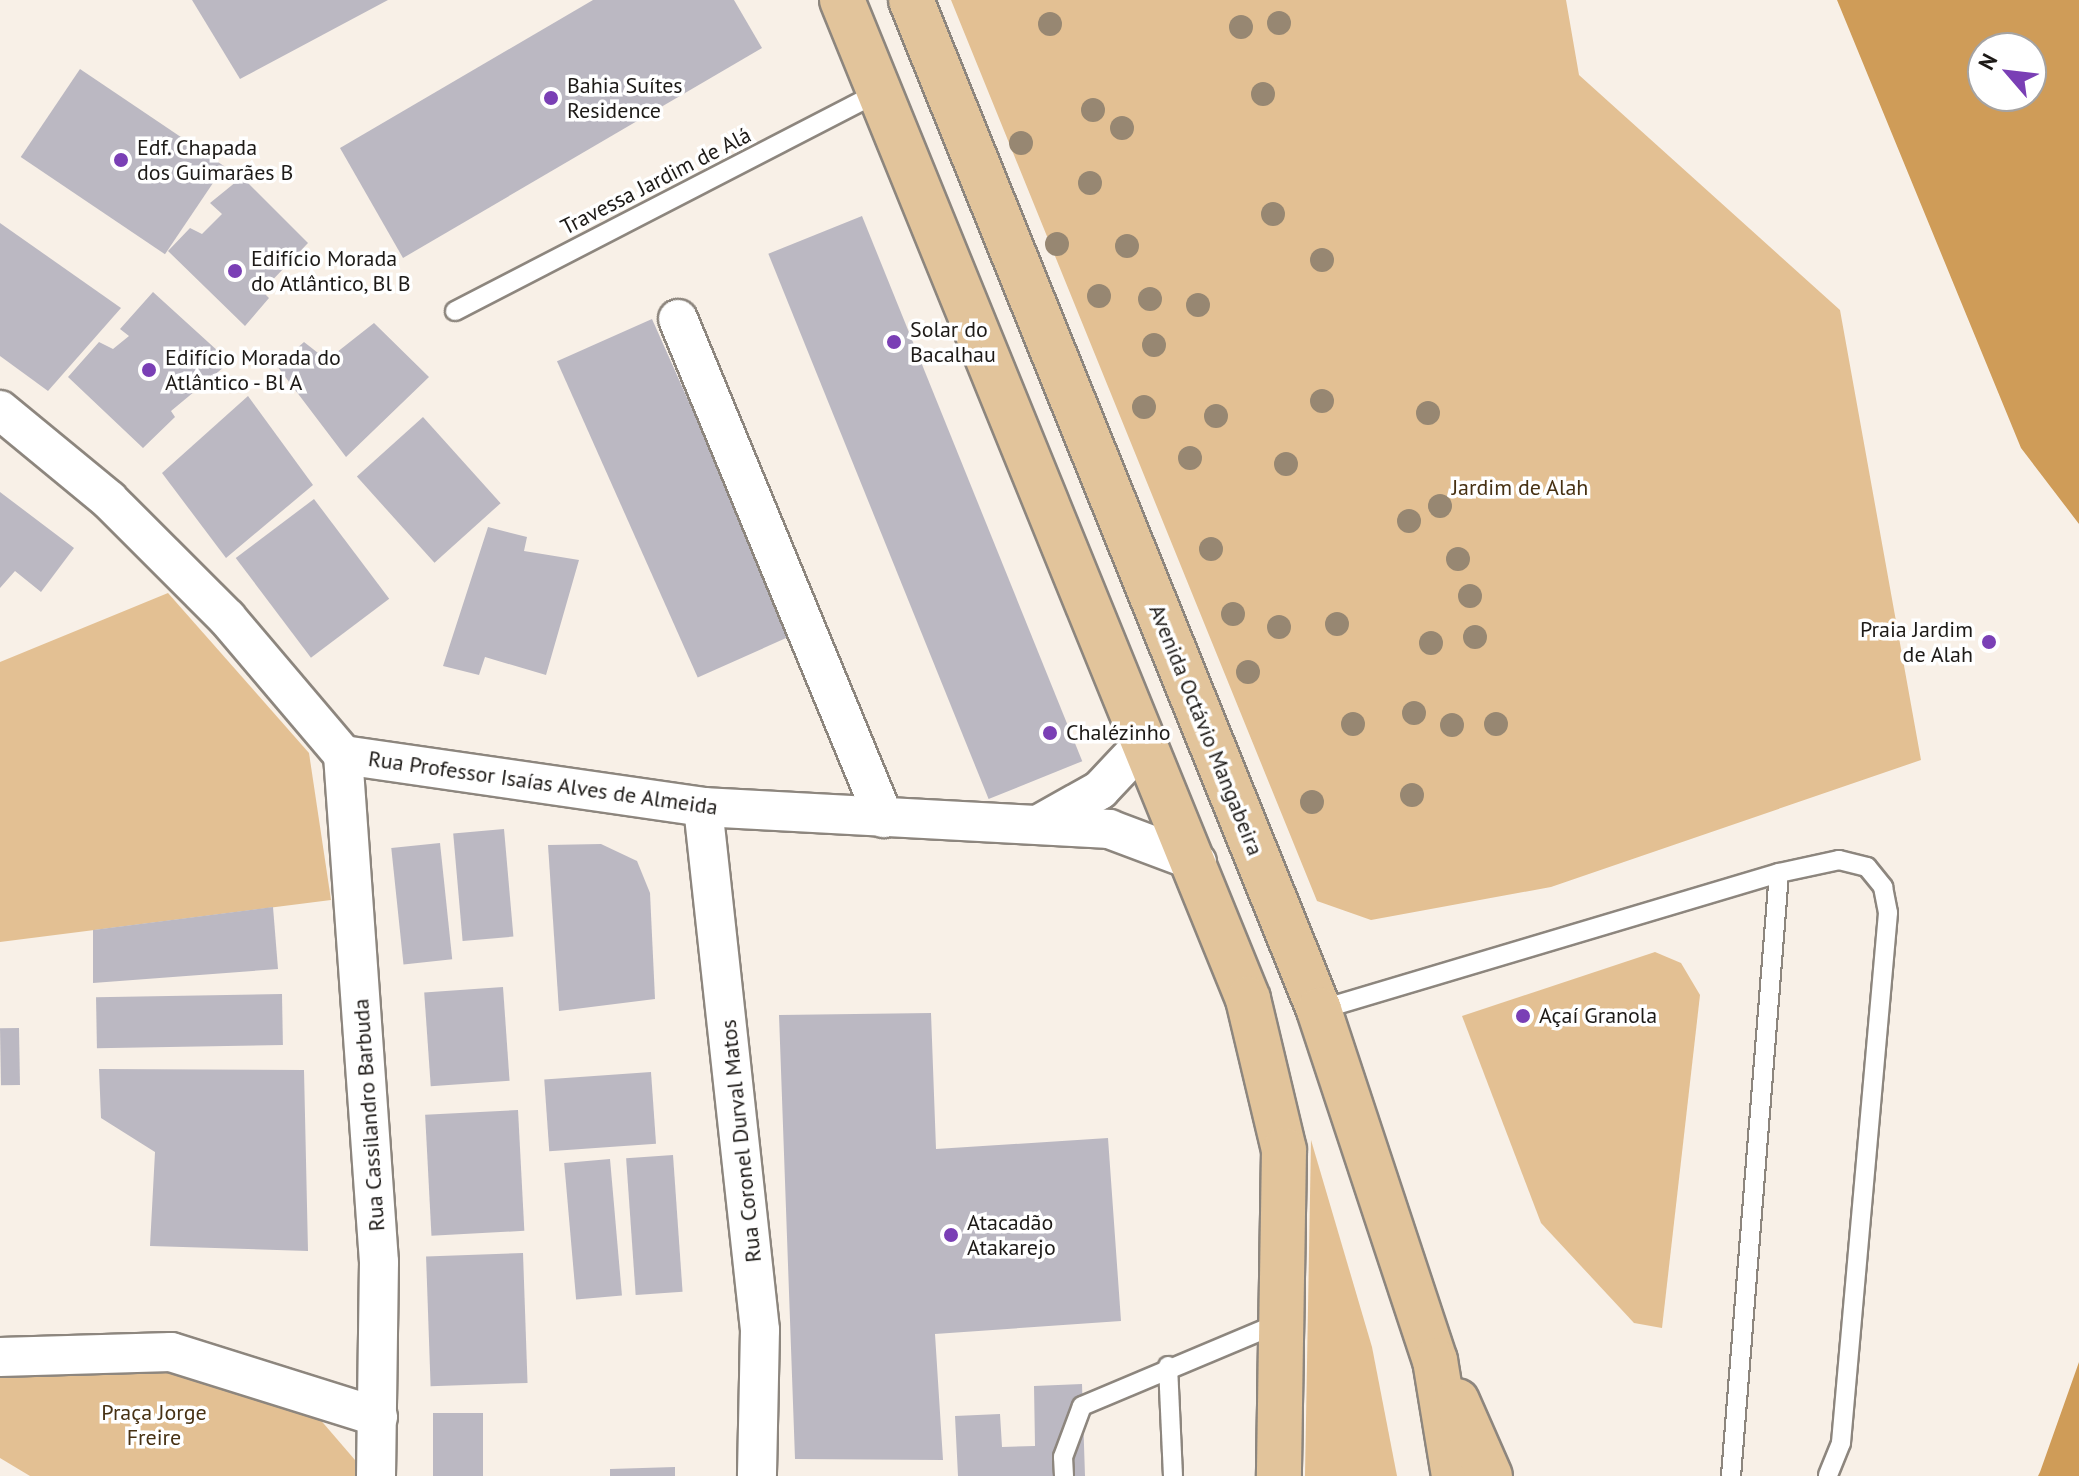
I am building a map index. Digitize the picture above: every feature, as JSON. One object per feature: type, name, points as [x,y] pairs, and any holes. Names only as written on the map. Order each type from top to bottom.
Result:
[{"type":"main road","points":[[842,0],[1197,862],[1270,1076],[1284,1150],[1284,1321],[1279,1476]]},
{"type":"main road","name":"Avenida Octávio Mangabeira","points":[[911,0],[1319,1010],[1435,1360],[1462,1473]]},
{"type":"street","points":[[678,319],[884,818]]},
{"type":"street","name":"Rua Professor Isaías Alves de Almeida","points":[[0,410],[109,500],[227,618],[343,755],[703,807],[1109,829],[1197,862]]},
{"type":"street","points":[[1038,824],[1100,790],[1145,742]]},
{"type":"street","name":"Rua Cassilandro Barbuda","points":[[343,755],[379,1262],[376,1476]]},
{"type":"street","name":"Rua Coronel Durval Matos","points":[[703,807],[760,1330],[757,1476]]},
{"type":"street","points":[[0,1357],[171,1352],[378,1417]]},
{"type":"lane","name":"Travessa Jardim de Alá","points":[[455,311],[878,93]]},
{"type":"lane","points":[[1319,1010],[1779,873],[1839,860],[1867,867],[1883,887],[1888,913],[1841,1443],[1828,1476]]},
{"type":"lane","points":[[1731,1476],[1779,873]]},
{"type":"lane","points":[[1064,1476],[1063,1457],[1082,1406],[1168,1366],[1284,1321]]},
{"type":"lane","points":[[1168,1366],[1173,1476]]},
{"type":"green space","name":"Jardim de Alah","points":[[951,0],[1566,0],[1579,75],[1840,310],[1921,760],[1551,887],[1371,920],[1317,901]]},
{"type":"green space","points":[[168,593],[309,753],[331,900],[0,942],[0,662]]},
{"type":"green space","points":[[1655,952],[1681,963],[1700,995],[1662,1328],[1634,1323],[1541,1223],[1462,1016]]},
{"type":"green space","points":[[1311,1140],[1372,1347],[1397,1476],[1305,1476]]},
{"type":"green space","name":"Praça Jorge Freire","points":[[169,1371],[318,1417],[355,1460],[356,1476],[30,1476],[0,1458],[0,1378]]},
{"type":"shaded area","points":[[1837,0],[2079,0],[2079,524],[2021,448]]},
{"type":"shaded area","points":[[2079,1362],[2079,1476],[2038,1476],[2040,1472]]},
{"type":"building","points":[[192,0],[388,0],[240,79]]},
{"type":"building","name":"Bahia Suítes Residence","points":[[593,0],[734,0],[762,48],[403,258],[340,148]]},
{"type":"building","name":"Edf. Chapada dos Guimarães B","points":[[80,69],[224,166],[165,254],[21,157]]},
{"type":"building","name":"Edifício Morada do Atlântico, Bl B","points":[[242,177],[308,243],[262,291],[269,298],[245,326],[168,251],[190,228],[202,234],[222,214],[210,203]]},
{"type":"building","points":[[862,216],[1082,761],[989,799],[768,254]]},
{"type":"building","points":[[0,223],[121,308],[48,391],[0,356]]},
{"type":"building","name":"Edifício Morada do Atlântico - Bl A","points":[[153,292],[230,362],[171,411],[175,417],[143,448],[68,377],[99,342],[113,349],[129,336],[120,329]]},
{"type":"building","points":[[652,319],[793,635],[698,677],[557,361]]},
{"type":"building","points":[[374,323],[429,377],[346,457],[277,366],[304,342],[327,360]]},
{"type":"building","points":[[248,396],[313,485],[226,558],[162,473]]},
{"type":"building","points":[[423,417],[501,503],[434,563],[357,477]]},
{"type":"building","points":[[0,492],[74,548],[41,592],[15,571],[0,588]]},
{"type":"building","points":[[314,499],[389,599],[311,658],[236,558]]},
{"type":"building","points":[[488,527],[527,537],[524,551],[579,560],[546,675],[485,657],[479,675],[443,666]]},
{"type":"building","points":[[504,829],[513,937],[463,941],[453,833]]},
{"type":"building","points":[[440,843],[452,959],[403,964],[391,848]]},
{"type":"building","points":[[601,844],[637,861],[650,893],[655,999],[559,1011],[548,845]]},
{"type":"building","points":[[273,907],[278,969],[93,983],[93,930]]},
{"type":"building","points":[[503,987],[510,1081],[431,1086],[424,993]]},
{"type":"building","points":[[282,994],[283,1045],[97,1048],[96,997]]},
{"type":"building","name":"Atacadão Atakarejo","points":[[931,1013],[936,1149],[1108,1138],[1121,1321],[935,1334],[943,1460],[795,1459],[779,1015]]},
{"type":"building","points":[[0,1028],[19,1028],[20,1085],[1,1085]]},
{"type":"building","points":[[99,1069],[304,1070],[308,1251],[150,1246],[155,1152],[101,1118]]},
{"type":"building","points":[[651,1072],[656,1144],[549,1151],[544,1079]]},
{"type":"building","points":[[518,1110],[524,1231],[431,1236],[425,1115]]},
{"type":"building","points":[[673,1155],[683,1292],[636,1295],[626,1158]]},
{"type":"building","points":[[610,1159],[622,1295],[576,1299],[564,1163]]},
{"type":"building","points":[[523,1253],[528,1383],[431,1386],[426,1256]]},
{"type":"building","points":[[1082,1384],[1085,1476],[958,1476],[955,1416],[1000,1414],[1002,1447],[1035,1446],[1034,1386]]},
{"type":"building","points":[[433,1413],[483,1413],[483,1476],[433,1476]]},
{"type":"building","points":[[675,1467],[675,1476],[610,1476],[610,1469]]},
{"type":"place","name":"Bahia Suítes Residence","points":[[551,98]]},
{"type":"place","name":"Edf. Chapada dos Guimarães B","points":[[121,160]]},
{"type":"place","name":"Edifício Morada do Atlântico, Bl B","points":[[235,271]]},
{"type":"place","name":"Solar do Bacalhau","points":[[894,342]]},
{"type":"place","name":"Edifício Morada do Atlântico - Bl A","points":[[149,370]]},
{"type":"place","name":"Praia Jardim de Alah","points":[[1989,642]]},
{"type":"place","name":"Chalézinho","points":[[1050,733]]},
{"type":"place","name":"Açaí Granola","points":[[1523,1016]]},
{"type":"place","name":"Atacadão Atakarejo","points":[[951,1235]]}]
